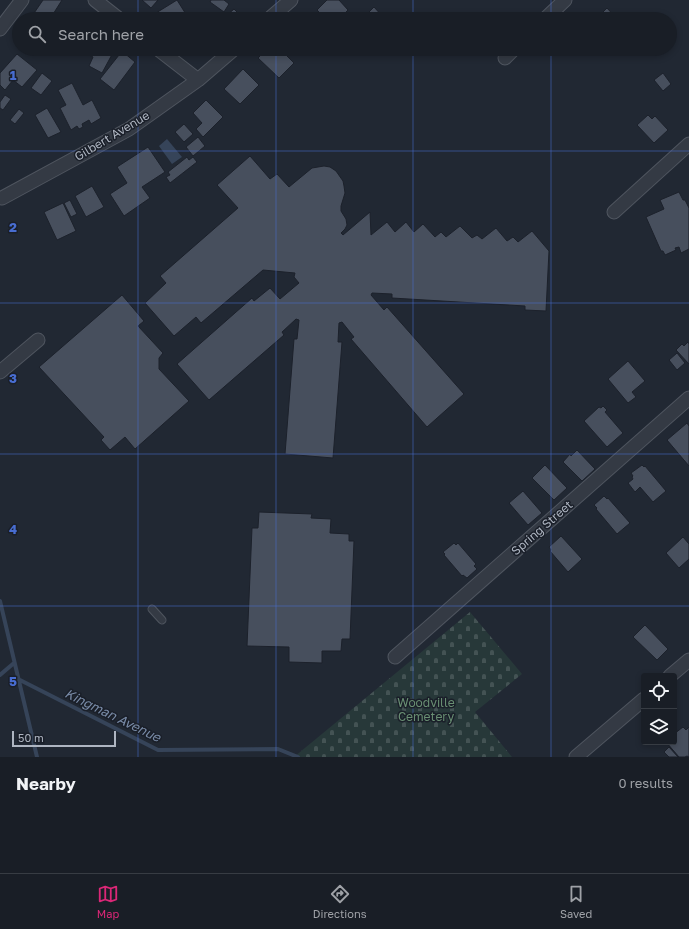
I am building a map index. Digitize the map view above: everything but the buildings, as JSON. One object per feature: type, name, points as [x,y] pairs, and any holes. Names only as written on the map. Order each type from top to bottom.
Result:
[{"type":"street","points":[[13,12],[22,0]]},
{"type":"street","points":[[95,0],[111,12]]},
{"type":"street","points":[[277,12],[291,0]]},
{"type":"street","points":[[553,12],[565,0]]},
{"type":"street","points":[[0,29],[12,13]]},
{"type":"street","points":[[167,56],[198,80]]},
{"type":"street","name":"Gilbert Avenue","points":[[2,198],[128,129],[198,80],[226,56]]},
{"type":"street","points":[[614,212],[689,144]]},
{"type":"street","points":[[0,372],[38,340]]},
{"type":"street","name":"Spring Street","points":[[395,657],[689,398]]},
{"type":"street","points":[[674,673],[689,660]]},
{"type":"street","points":[[576,757],[641,702]]},
{"type":"lane","points":[[152,609],[162,620]]},
{"type":"green space","name":"Woodville Cemetery","points":[[470,612],[522,674],[475,712],[512,757],[294,757]]},
{"type":"water","points":[[167,139],[182,157],[172,164],[159,146]]},
{"type":"waterway","name":"Kingman Avenue","points":[[0,601],[37,757]]},
{"type":"waterway","points":[[0,675],[14,663]]},
{"type":"waterway","name":"Kingman Avenue","points":[[18,679],[158,750],[278,749],[298,757]]}]
